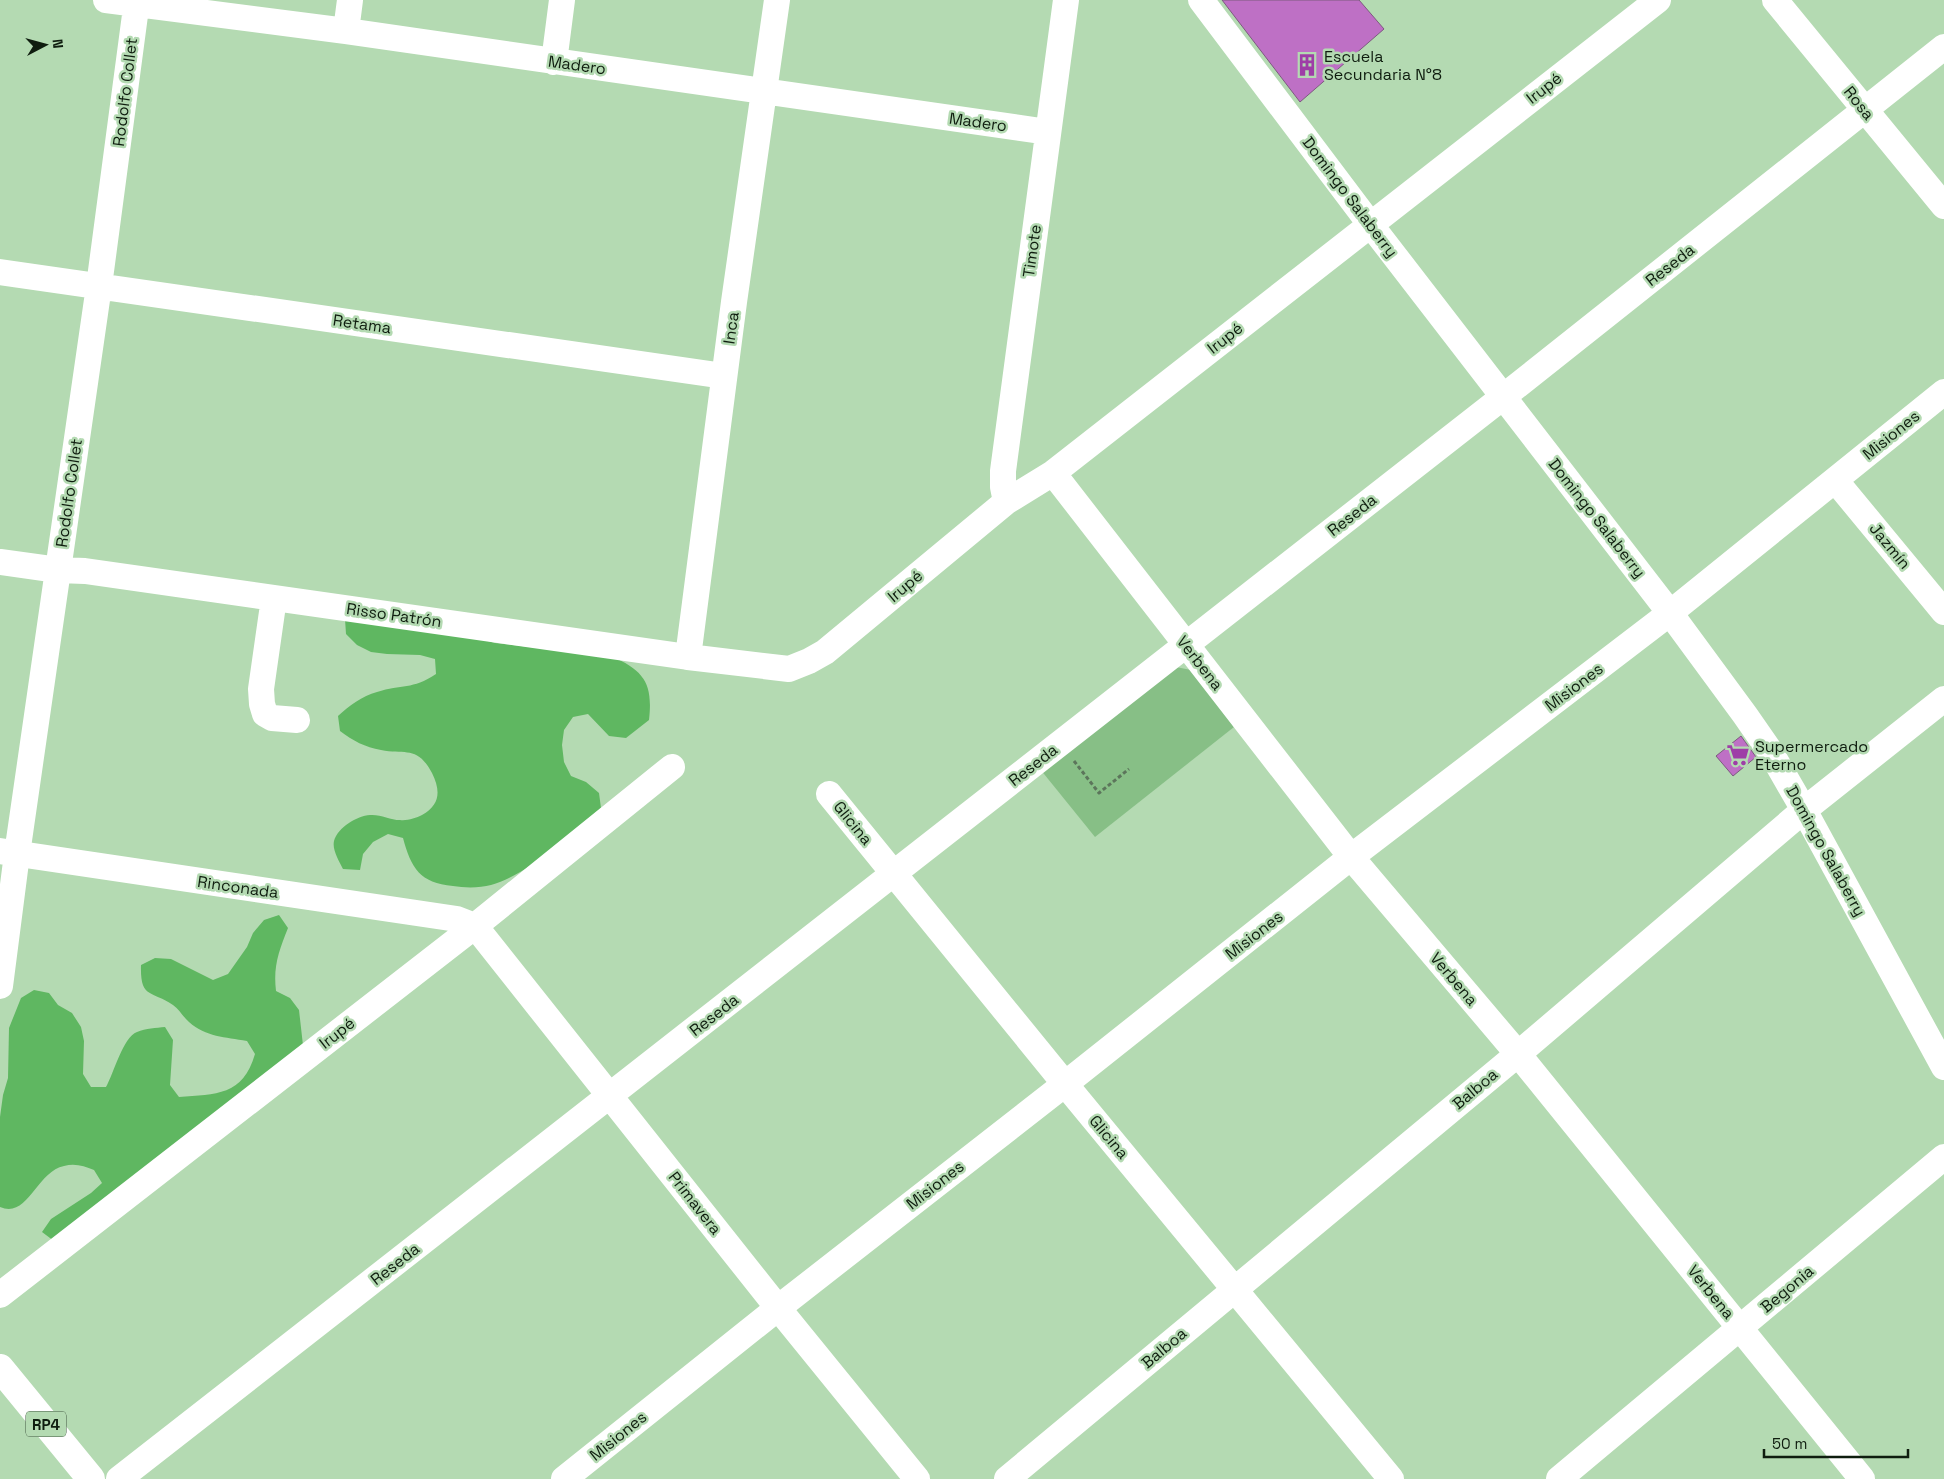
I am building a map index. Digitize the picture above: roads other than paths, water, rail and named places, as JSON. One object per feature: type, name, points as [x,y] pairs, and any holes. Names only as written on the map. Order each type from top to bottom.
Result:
[{"type":"main road","name":"RP4","points":[[0,1370],[91,1479]]},
{"type":"street","name":"Madero","points":[[106,0],[137,2],[346,31],[1048,132]]},
{"type":"street","points":[[346,31],[350,0]]},
{"type":"street","points":[[554,62],[562,0]]},
{"type":"street","name":"Inca","points":[[688,657],[724,376],[777,0]]},
{"type":"street","name":"Timote","points":[[1006,502],[1003,471],[1066,0]]},
{"type":"street","name":"Domingo Salaberry","points":[[1201,0],[1503,398],[1670,613],[1770,751],[1944,1067]]},
{"type":"street","name":"Irupé","points":[[789,669],[825,652],[1006,502],[1053,473],[1658,0]]},
{"type":"street","name":"Rosa","points":[[1774,0],[1944,206]]},
{"type":"street","name":"Rodolfo Collet","points":[[0,986],[9,853],[58,570],[137,2]]},
{"type":"street","name":"Reseda","points":[[119,1479],[1503,398],[1944,47]]},
{"type":"street","name":"Retama","points":[[0,272],[724,376]]},
{"type":"street","name":"Misiones","points":[[564,1479],[1351,857],[1670,613],[1944,392]]},
{"type":"street","name":"Verbena","points":[[1053,473],[1351,857],[1518,1054],[1862,1479]]},
{"type":"street","name":"Jazmín","points":[[1836,480],[1944,612]]},
{"type":"street","name":"Risso Patrón","points":[[0,562],[58,570],[85,571],[688,657],[789,669]]},
{"type":"street","points":[[274,598],[261,689],[262,704],[265,714],[272,718],[297,720]]},
{"type":"street","name":"Balboa","points":[[1007,1479],[1518,1054],[1804,810],[1944,699]]},
{"type":"street","name":"Irupé","points":[[0,1295],[475,926],[672,767]]},
{"type":"street","name":"Glicina","points":[[829,794],[1391,1479]]},
{"type":"street","name":"Rinconada","points":[[9,853],[458,919],[475,926]]},
{"type":"street","name":"Primavera","points":[[475,926],[611,1095],[778,1308],[917,1479]]},
{"type":"street","name":"Begonia","points":[[1560,1479],[1944,1157]]},
{"type":"place","name":"Escuela Secundaria N°8","points":[[1307,65]]},
{"type":"place","name":"Supermercado Eterno","points":[[1738,755]]}]
